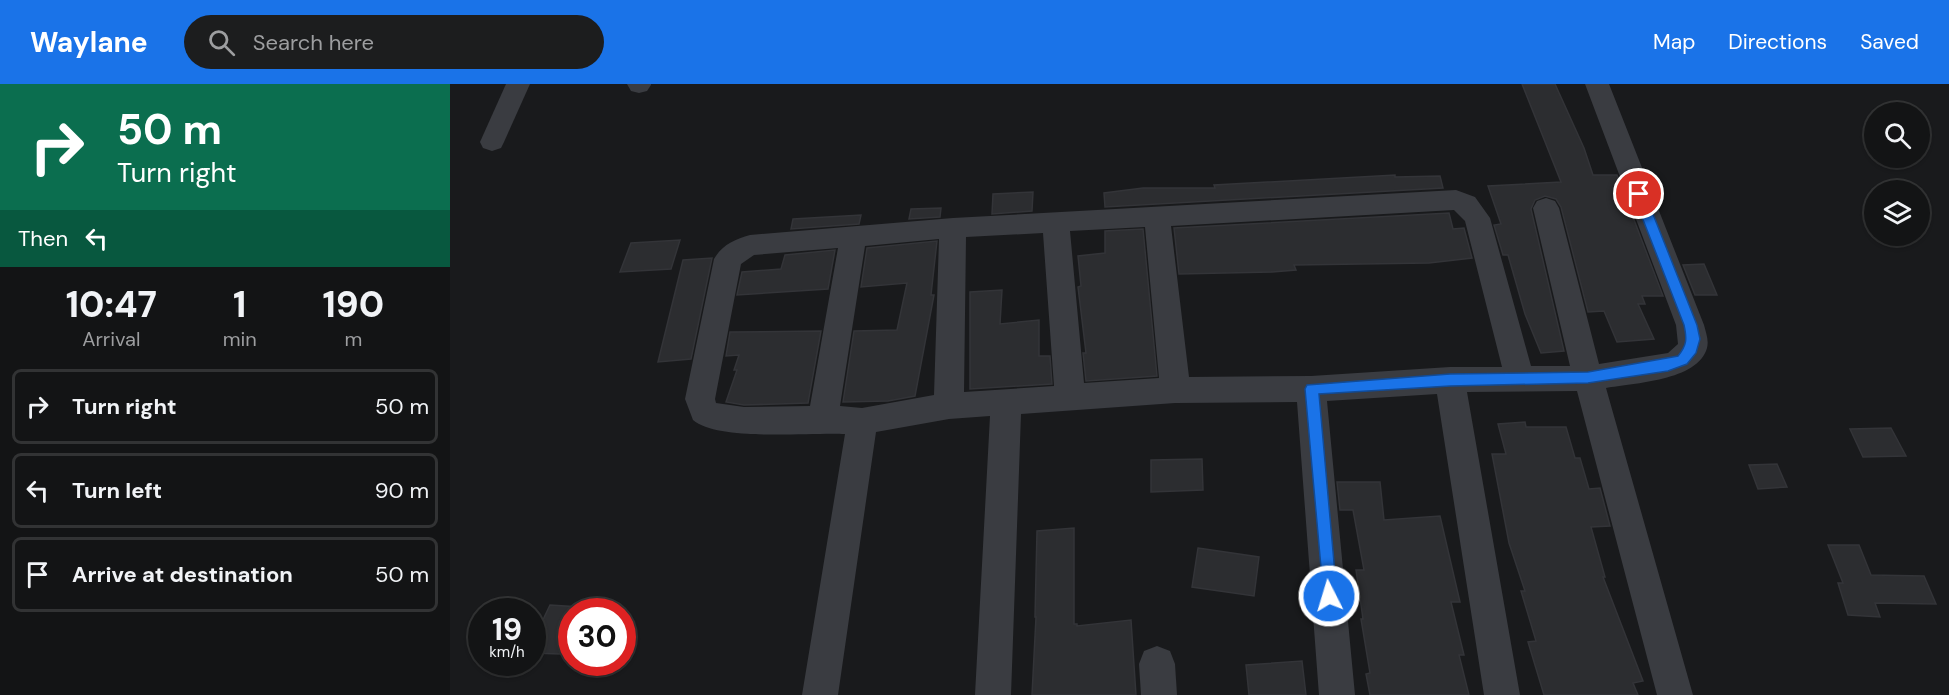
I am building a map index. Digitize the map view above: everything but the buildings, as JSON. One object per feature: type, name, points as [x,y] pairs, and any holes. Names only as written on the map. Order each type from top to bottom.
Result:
[{"type":"street","points":[[492,142],[518,84]]},
{"type":"street","points":[[1520,380],[1478,218],[1466,204],[1456,200],[953,228],[853,238],[762,243],[738,251],[728,260],[700,399],[704,411],[709,414],[744,420],[823,419],[862,422],[950,406],[1175,390],[1311,389],[1450,380],[1520,380],[1588,378],[1668,365],[1682,360],[1692,349],[1693,339],[1690,325],[1597,84]]},
{"type":"street","points":[[1546,208],[1588,378],[1675,695]]},
{"type":"street","points":[[1157,216],[1175,390]]},
{"type":"street","points":[[1056,223],[1070,399]]},
{"type":"street","points":[[950,406],[953,228]]},
{"type":"street","points":[[823,419],[853,238]]},
{"type":"street","points":[[1450,380],[1502,695]]},
{"type":"street","points":[[1311,389],[1337,695]]},
{"type":"street","points":[[993,695],[1006,403]]},
{"type":"street","points":[[820,695],[862,422]]},
{"type":"route","points":[[1329,596],[1311,389],[1450,380],[1588,378],[1668,365],[1682,360],[1692,349],[1693,339],[1690,325],[1639,194]]}]
